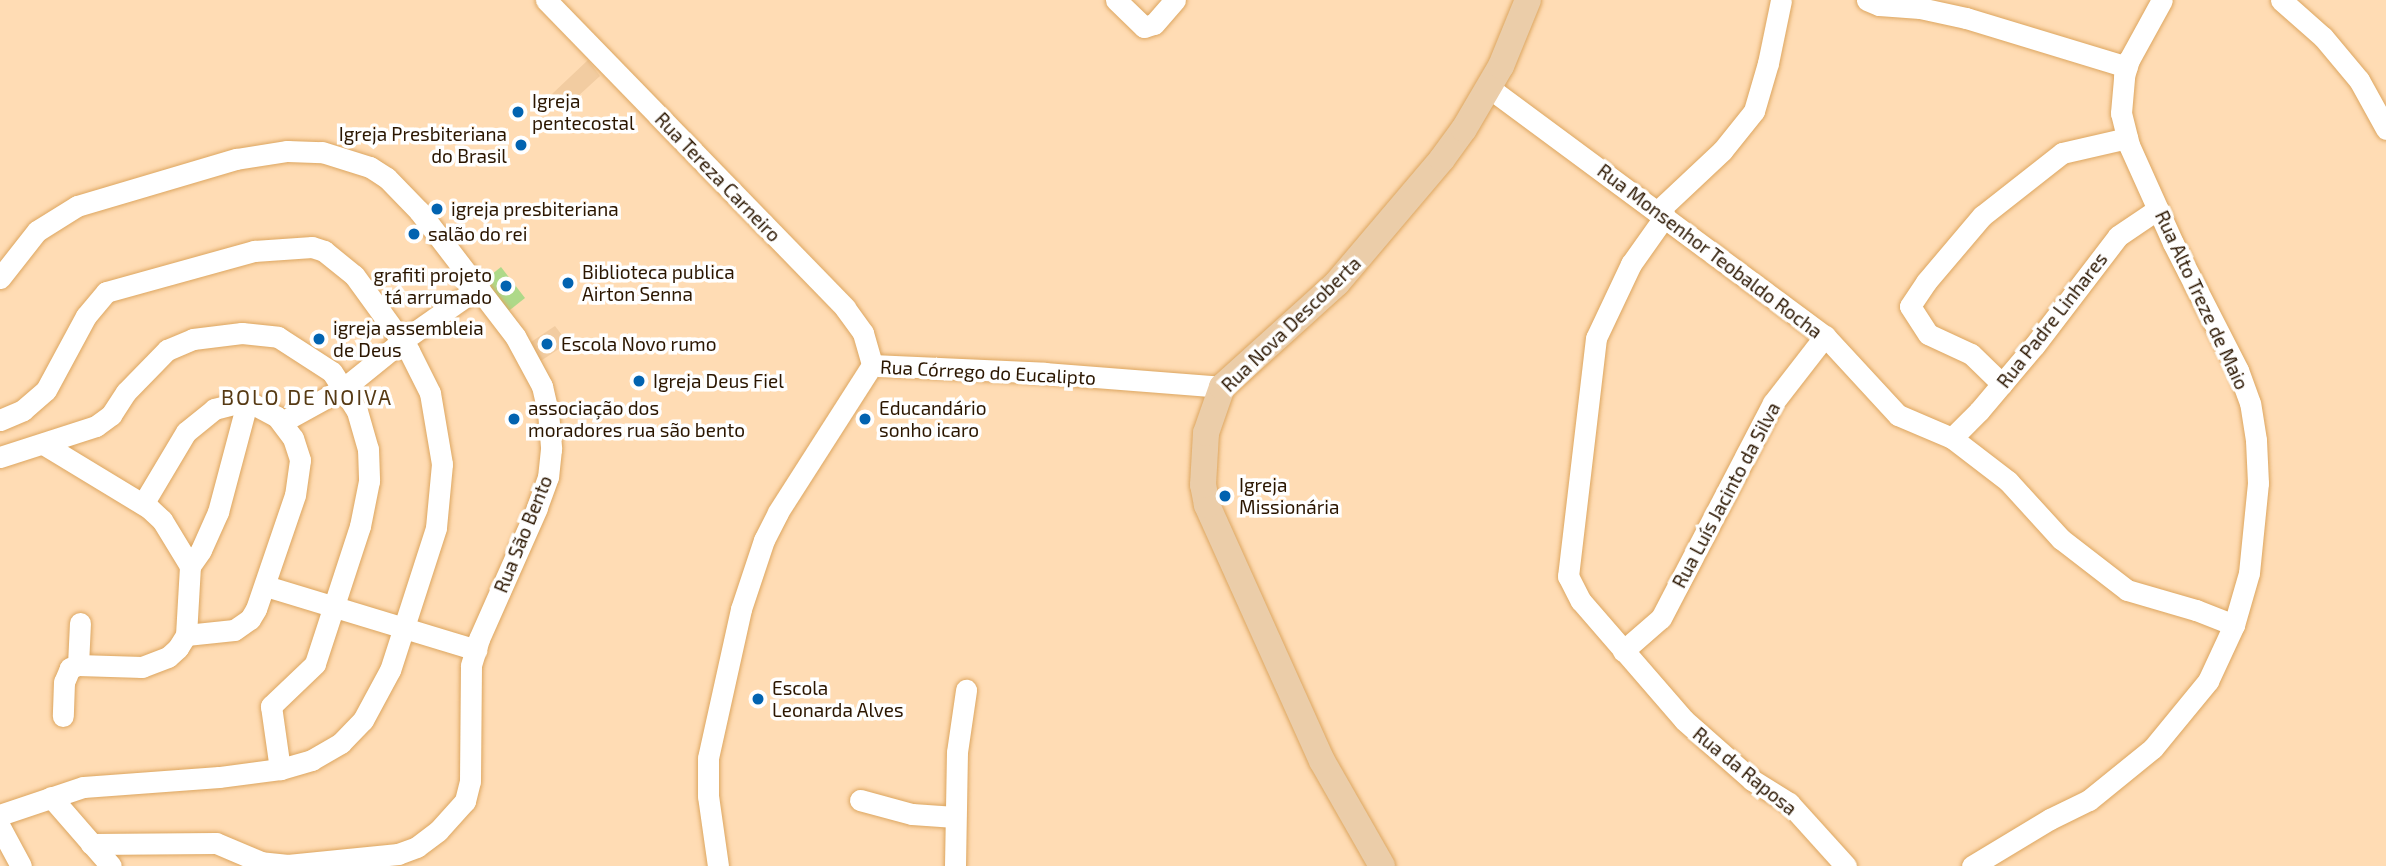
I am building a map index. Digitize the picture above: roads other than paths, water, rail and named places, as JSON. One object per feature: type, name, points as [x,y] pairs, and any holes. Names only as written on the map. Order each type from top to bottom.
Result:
[{"type":"main road","name":"Rua Nova Descoberta","points":[[1382,866],[1322,761],[1207,505],[1203,485],[1206,433],[1222,387],[1337,283],[1387,228],[1464,129],[1510,46],[1528,0]]},
{"type":"street","name":"Rua Tereza Carneiro","points":[[546,0],[845,309],[863,333],[872,365]]},
{"type":"street","points":[[1116,0],[1144,27],[1154,24],[1175,0]]},
{"type":"street","points":[[1661,214],[1723,151],[1754,111],[1768,63],[1781,0]]},
{"type":"street","points":[[1867,0],[1879,5],[1920,8],[1966,18],[2127,67]]},
{"type":"street","name":"Rua Alto Treze de Maio","points":[[1972,866],[2050,819],[2089,800],[2153,748],[2208,681],[2234,625],[2249,573],[2258,483],[2256,440],[2250,403],[2238,370],[2158,209],[2127,138],[2121,113],[2127,67],[2162,0]]},
{"type":"street","points":[[2281,0],[2322,37],[2359,80],[2386,129]]},
{"type":"street","name":"Rua Monsenhor Teobaldo Rocha","points":[[1488,87],[1825,335],[1898,415],[1952,438],[2008,481],[2062,539],[2127,590],[2196,610],[2234,625]]},
{"type":"street","points":[[2002,384],[1971,354],[1928,334],[1910,306],[1926,282],[1982,216],[2062,153],[2127,138]]},
{"type":"street","name":"Rua São Bento","points":[[0,278],[37,231],[77,206],[236,159],[303,150],[351,160],[387,178],[419,211],[479,287],[534,368],[544,393],[551,449],[548,477],[476,650],[469,685],[472,772],[465,802],[438,831],[417,847],[383,857],[288,865],[261,862],[216,843],[92,844]]},
{"type":"street","name":"Rua Padre Linhares","points":[[1952,438],[2002,384],[2118,236],[2158,209]]},
{"type":"street","name":"Rua da Raposa","points":[[1661,214],[1631,264],[1596,338],[1568,576],[1581,601],[1684,720],[1752,780],[1789,803],[1846,866]]},
{"type":"street","points":[[0,420],[23,410],[46,390],[86,316],[106,292],[254,251],[299,246],[324,251],[354,275],[402,341],[429,393],[442,464],[436,528],[390,670],[363,720],[327,753],[280,769],[173,781],[98,785],[51,797],[0,815]]},
{"type":"street","points":[[282,422],[344,388],[402,341],[479,287]]},
{"type":"street","points":[[0,457],[45,445],[96,426],[111,415],[126,392],[167,350],[192,340],[242,332],[278,337],[332,372],[344,388],[362,427],[368,449],[369,481],[360,526],[315,664],[271,706],[280,769]]},
{"type":"street","name":"Rua Luís Jacinto da Silva","points":[[1623,650],[1661,618],[1773,403],[1825,335]]},
{"type":"street","name":"Rua Córrego do Eucalipto","points":[[718,866],[708,796],[708,758],[741,609],[753,570],[778,512],[872,365],[1045,373],[1222,387]]},
{"type":"street","points":[[64,716],[65,673],[78,665],[126,669],[154,664],[169,657],[186,635],[190,566],[215,519],[247,403]]},
{"type":"street","points":[[143,504],[180,440],[197,421],[214,409],[247,403],[263,408],[282,422],[297,448],[299,469],[293,503],[256,609],[242,625],[222,633],[186,635]]},
{"type":"street","points":[[45,445],[143,504],[162,520],[190,566]]},
{"type":"street","points":[[266,586],[476,650]]},
{"type":"street","points":[[78,665],[80,623]]},
{"type":"street","points":[[955,866],[957,752],[966,690]]},
{"type":"street","points":[[51,797],[111,866]]},
{"type":"street","points":[[860,800],[912,814],[954,817]]},
{"type":"street","points":[[0,827],[21,866]]},
{"type":"place","name":"Igreja pentecostal","points":[[518,112]]},
{"type":"place","name":"Igreja Presbiteriana do Brasil","points":[[521,145]]},
{"type":"place","name":"igreja presbiteriana","points":[[437,209]]},
{"type":"place","name":"salão do rei","points":[[414,234]]},
{"type":"place","name":"Biblioteca publica Airton Senna","points":[[568,283]]},
{"type":"place","name":"grafiti projeto tá arrumado","points":[[506,286]]},
{"type":"place","name":"igreja assembleia de Deus","points":[[319,339]]},
{"type":"place","name":"Escola Novo rumo","points":[[547,344]]},
{"type":"place","name":"Igreja Deus Fiel","points":[[639,381]]},
{"type":"place","name":"associação dos moradores rua são bento","points":[[514,419]]},
{"type":"place","name":"Educandário sonho icaro","points":[[865,419]]},
{"type":"place","name":"Igreja Missionária","points":[[1225,496]]},
{"type":"place","name":"Escola Leonarda Alves","points":[[758,699]]},
{"type":"district","name":"BOLO DE NOIVA","points":[[307,397]]}]
